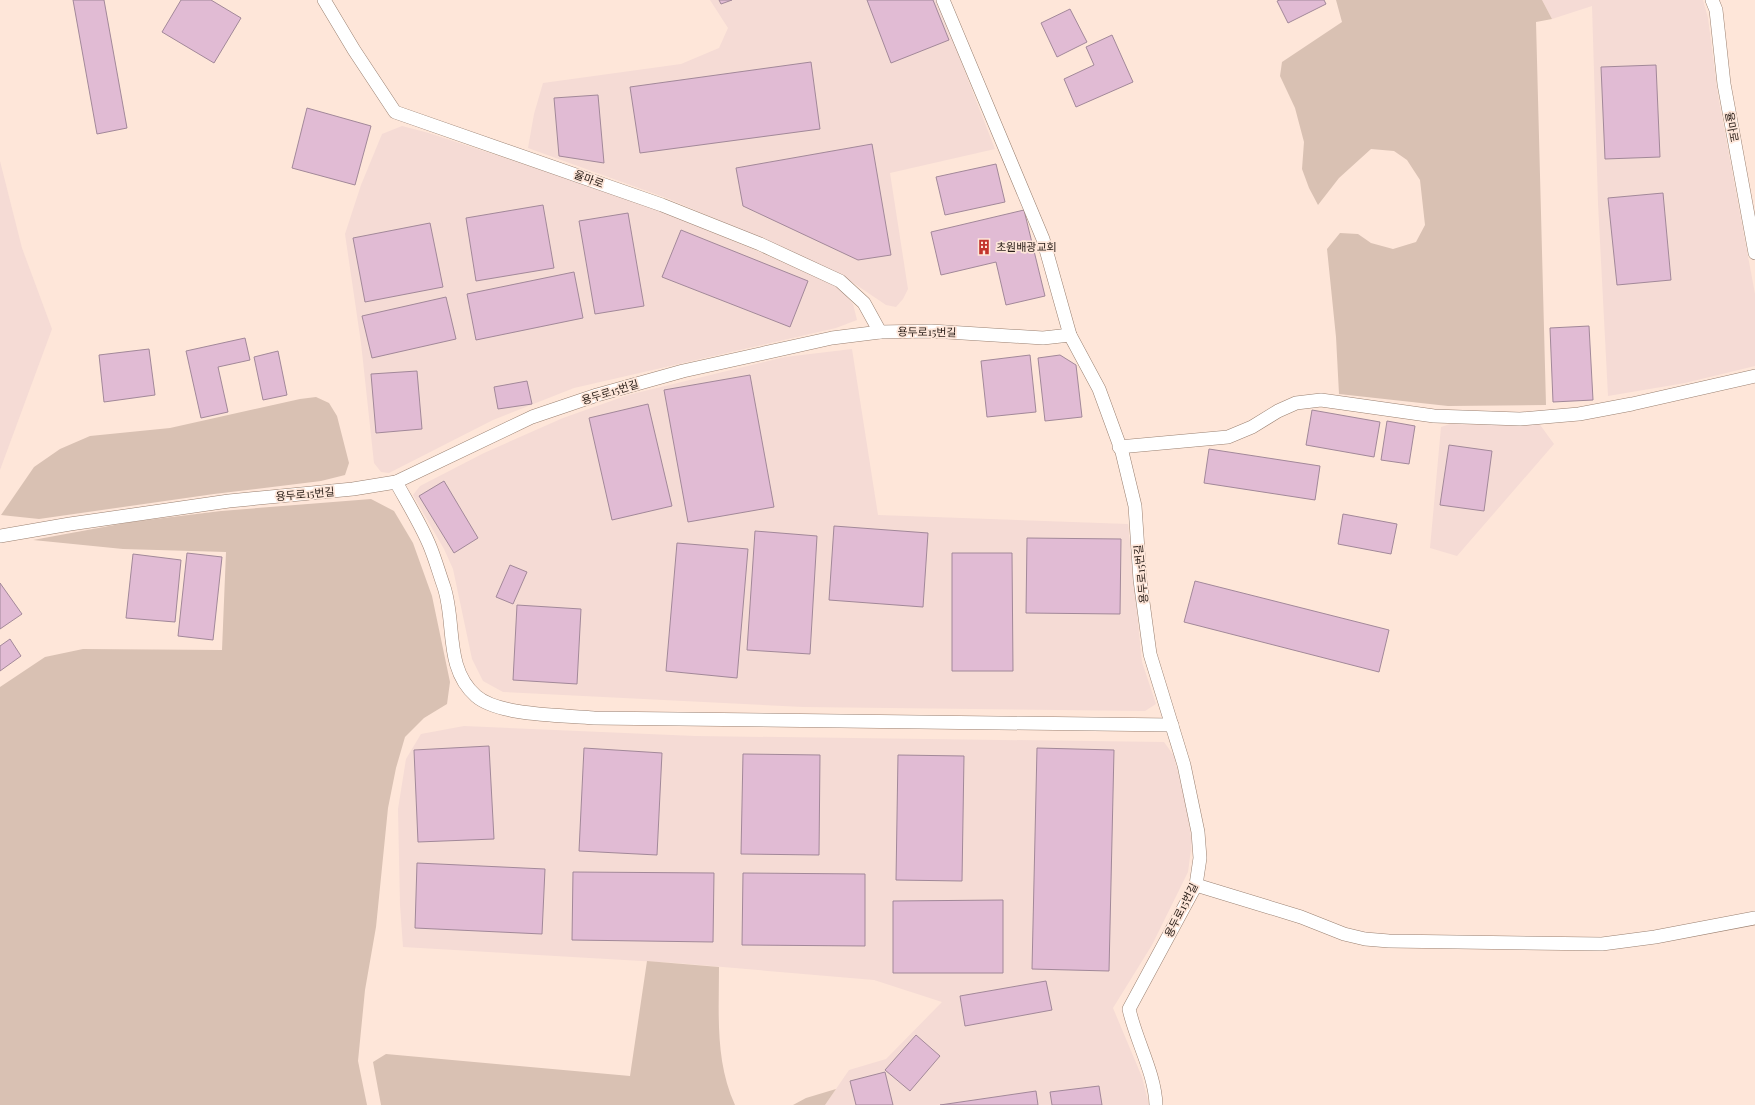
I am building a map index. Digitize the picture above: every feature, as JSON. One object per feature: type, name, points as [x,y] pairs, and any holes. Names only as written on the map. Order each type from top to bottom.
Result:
[{"type":"lane","name":"율마로","points":[[324,0],[354,50],[395,112],[662,204],[760,244],[840,281],[864,303],[880,332]]},
{"type":"lane","points":[[943,0],[1043,239],[1070,335]]},
{"type":"lane","name":"율마로","points":[[1712,0],[1716,10],[1724,84],[1755,253]]},
{"type":"lane","name":"용두로15번길","points":[[0,536],[70,524],[229,501],[353,489],[396,482],[532,417],[597,395],[683,371],[761,352],[832,338],[880,332],[931,331],[1043,338],[1070,335],[1099,389],[1119,447],[1135,506],[1140,580],[1150,654],[1184,766],[1198,832],[1200,858],[1196,885],[1129,1009],[1134,1031],[1148,1066],[1156,1105]]},
{"type":"lane","points":[[1119,447],[1228,437],[1252,427],[1278,411],[1302,402],[1321,400],[1434,416],[1520,419],[1579,414],[1632,404],[1755,376]]},
{"type":"lane","points":[[396,482],[429,543],[445,589],[455,662],[464,682],[476,696],[493,706],[517,711],[594,718],[1172,725]]},
{"type":"lane","points":[[1196,885],[1301,917],[1344,934],[1377,940],[1609,943],[1655,937],[1755,918]]},
{"type":"shaded area","points":[[710,0],[937,0],[995,149],[890,173],[908,289],[903,299],[896,307],[886,305],[843,276],[789,250],[669,199],[528,148],[534,114],[543,83],[681,64],[719,48],[728,28]]},
{"type":"shaded area","points":[[1336,0],[1542,0],[1552,19],[1536,22],[1546,405],[1448,406],[1339,394],[1336,337],[1327,249],[1340,233],[1358,234],[1371,243],[1393,249],[1416,242],[1425,225],[1420,180],[1407,160],[1394,151],[1371,149],[1339,178],[1318,205],[1309,188],[1302,169],[1304,142],[1295,108],[1280,76],[1282,62],[1342,22]]},
{"type":"shaded area","points":[[1542,0],[1703,0],[1708,18],[1718,95],[1755,294],[1755,366],[1685,383],[1608,396],[1598,203],[1592,6],[1552,19]]},
{"type":"shaded area","points":[[402,126],[429,133],[638,202],[748,247],[832,284],[843,292],[853,304],[857,320],[836,328],[574,388],[493,420],[389,473],[381,472],[374,463],[361,343],[345,234],[361,185],[382,134]]},
{"type":"shaded area","points":[[0,161],[22,248],[52,329],[0,470]]},
{"type":"shaded area","points":[[852,349],[878,515],[1128,524],[1142,662],[1156,704],[1145,711],[803,707],[503,692],[483,681],[472,659],[453,569],[444,549],[413,495],[420,486],[484,453],[563,418],[628,395],[785,357]]},
{"type":"shaded area","points":[[316,397],[329,403],[337,416],[349,463],[345,475],[321,481],[214,494],[39,519],[1,515],[34,467],[60,449],[90,436],[170,428],[300,399]]},
{"type":"shaded area","points":[[1538,422],[1554,444],[1457,556],[1430,548],[1441,427],[1450,424],[1508,425]]},
{"type":"shaded area","points":[[371,499],[394,511],[413,543],[432,596],[450,682],[447,704],[424,718],[405,737],[396,768],[388,808],[376,927],[365,990],[358,1061],[367,1105],[0,1105],[0,687],[45,657],[83,649],[222,650],[226,552],[123,549],[33,540],[131,522],[221,511]]},
{"type":"shaded area","points":[[464,726],[695,736],[1164,742],[1174,756],[1186,806],[1192,842],[1188,872],[1152,945],[1113,1008],[1142,1077],[1149,1105],[825,1105],[849,1070],[886,1059],[942,1002],[874,980],[676,963],[403,947],[400,905],[398,809],[406,759],[421,734]]},
{"type":"shaded area","points":[[647,961],[719,967],[719,1020],[721,1054],[724,1071],[735,1105],[381,1105],[373,1062],[386,1054],[630,1076]]},
{"type":"shaded area","points":[[836,1089],[825,1105],[793,1105],[806,1098]]},
{"type":"building","points":[[73,0],[104,0],[127,128],[97,134]]},
{"type":"building","points":[[181,0],[211,0],[241,18],[214,63],[162,32]]},
{"type":"building","points":[[719,0],[732,0],[721,4]]},
{"type":"building","points":[[867,0],[933,0],[949,40],[891,63]]},
{"type":"building","points":[[1324,0],[1326,4],[1288,23],[1277,1]]},
{"type":"building","points":[[1070,9],[1087,42],[1057,57],[1041,23]]},
{"type":"building","points":[[1112,35],[1133,82],[1076,107],[1064,79],[1094,65],[1086,47]]},
{"type":"building","points":[[811,62],[820,129],[640,153],[630,87]]},
{"type":"building","points":[[1656,65],[1660,157],[1605,159],[1601,67]]},
{"type":"building","points":[[598,95],[604,163],[559,156],[554,98]]},
{"type":"building","points":[[307,108],[371,126],[355,185],[292,168]]},
{"type":"building","points":[[872,144],[891,255],[858,260],[743,206],[736,168]]},
{"type":"building","points":[[996,164],[1005,202],[945,215],[936,177]]},
{"type":"building","points":[[1663,193],[1671,280],[1617,285],[1608,198]]},
{"type":"building","points":[[543,205],[554,268],[476,281],[466,218]]},
{"type":"building","name":"초원배광교회","points":[[1024,210],[1045,296],[1006,305],[996,262],[941,275],[931,232]]},
{"type":"building","points":[[628,213],[644,306],[595,314],[579,221]]},
{"type":"building","points":[[430,223],[443,287],[365,302],[353,238]]},
{"type":"building","points":[[681,230],[808,281],[790,327],[662,277]]},
{"type":"building","points":[[574,272],[583,318],[476,340],[467,294]]},
{"type":"building","points":[[446,297],[456,339],[372,358],[362,316]]},
{"type":"building","points":[[1589,326],[1593,400],[1553,402],[1550,328]]},
{"type":"building","points":[[245,338],[250,360],[218,367],[228,412],[201,418],[186,351]]},
{"type":"building","points":[[149,349],[155,395],[104,402],[99,355]]},
{"type":"building","points":[[278,351],[287,395],[263,400],[254,357]]},
{"type":"building","points":[[1030,355],[1036,412],[987,417],[981,361]]},
{"type":"building","points":[[1060,355],[1076,365],[1082,417],[1045,421],[1038,358]]},
{"type":"building","points":[[417,371],[422,429],[376,433],[371,374]]},
{"type":"building","points":[[750,375],[774,507],[688,522],[664,390]]},
{"type":"building","points":[[527,381],[532,404],[498,409],[494,387]]},
{"type":"building","points":[[648,404],[672,506],[612,520],[589,418]]},
{"type":"building","points":[[1312,410],[1380,422],[1374,457],[1306,445]]},
{"type":"building","points":[[1387,421],[1415,426],[1409,464],[1381,460]]},
{"type":"building","points":[[1449,445],[1492,451],[1484,511],[1440,505]]},
{"type":"building","points":[[1209,449],[1320,466],[1315,500],[1204,483]]},
{"type":"building","points":[[444,481],[478,538],[454,553],[419,496]]},
{"type":"building","points":[[1343,514],[1397,524],[1391,554],[1338,544]]},
{"type":"building","points":[[834,526],[928,533],[923,607],[829,600]]},
{"type":"building","points":[[755,531],[817,536],[810,654],[747,650]]},
{"type":"building","points":[[1027,538],[1121,539],[1120,614],[1026,613]]},
{"type":"building","points":[[677,543],[748,549],[737,678],[666,671]]},
{"type":"building","points":[[187,553],[222,557],[213,640],[178,636]]},
{"type":"building","points":[[952,553],[1012,553],[1013,671],[952,671]]},
{"type":"building","points":[[133,554],[181,560],[175,622],[126,618]]},
{"type":"building","points":[[510,565],[527,572],[513,604],[496,597]]},
{"type":"building","points":[[1195,581],[1389,630],[1379,672],[1184,622]]},
{"type":"building","points":[[0,583],[22,614],[0,629]]},
{"type":"building","points":[[517,605],[581,609],[577,684],[513,680]]},
{"type":"building","points":[[10,639],[21,656],[0,671],[0,646]]},
{"type":"building","points":[[489,746],[494,839],[418,842],[414,750]]},
{"type":"building","points":[[584,748],[662,753],[657,855],[579,851]]},
{"type":"building","points":[[1037,748],[1114,750],[1109,971],[1032,969]]},
{"type":"building","points":[[743,754],[820,755],[819,855],[741,854]]},
{"type":"building","points":[[898,755],[964,756],[962,881],[896,880]]},
{"type":"building","points":[[417,863],[545,869],[542,934],[415,928]]},
{"type":"building","points":[[573,872],[714,873],[713,942],[572,940]]},
{"type":"building","points":[[743,873],[865,874],[865,946],[742,945]]},
{"type":"building","points":[[1003,900],[1003,973],[893,973],[893,901]]},
{"type":"building","points":[[1046,981],[1052,1010],[965,1026],[960,996]]},
{"type":"building","points":[[916,1035],[940,1056],[910,1091],[885,1070]]},
{"type":"building","points":[[885,1072],[893,1105],[856,1105],[850,1081]]},
{"type":"building","points":[[1099,1086],[1102,1105],[1052,1105],[1050,1092]]},
{"type":"building","points":[[1036,1091],[1038,1105],[940,1105]]},
{"type":"place","name":"초원배광교회","points":[[984,247]]}]
